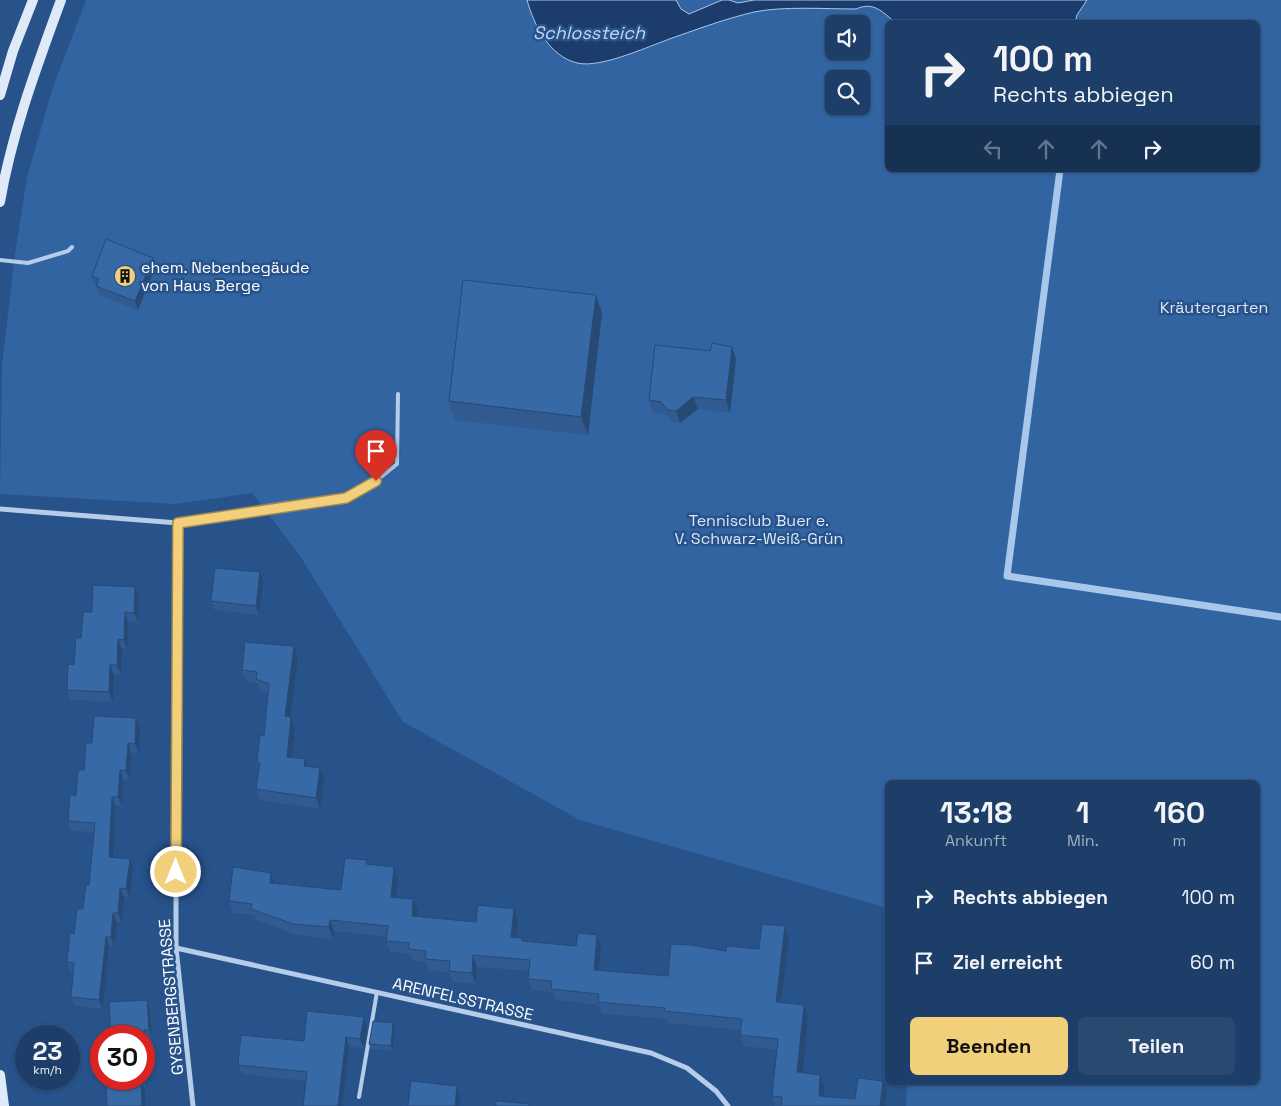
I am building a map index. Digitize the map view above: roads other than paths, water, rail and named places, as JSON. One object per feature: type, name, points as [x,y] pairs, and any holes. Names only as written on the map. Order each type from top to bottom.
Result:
[{"type":"main road","points":[[0,95],[13,52],[33,0]]},
{"type":"main road","points":[[0,202],[17,130],[32,79],[61,0]]},
{"type":"main road","points":[[0,1075],[4,1106]]},
{"type":"street","points":[[0,509],[178,523]]},
{"type":"street","name":"GYSENBERGSTRASSE","points":[[178,523],[176,948],[193,1106]]},
{"type":"street","name":"ARENFELSSTRASSE","points":[[176,948],[652,1053],[687,1068],[716,1091],[728,1106]]},
{"type":"lane","points":[[0,260],[28,263],[68,251],[72,247]]},
{"type":"lane","points":[[178,523],[346,498],[376,481],[398,464],[398,394]]},
{"type":"lane","points":[[359,1097],[377,992]]},
{"type":"water","name":"Schlossteich","points":[[527,0],[676,0],[681,9],[689,14],[722,0],[738,3],[754,0],[1087,0],[1076,20],[893,20],[882,11],[868,6],[856,9],[791,8],[766,10],[716,23],[628,55],[587,64],[577,63],[558,54],[544,38]]},
{"type":"waterway","points":[[1060,172],[1007,576],[1281,617]]},
{"type":"place","name":"ehem. Nebenbegäude von Haus Berge","points":[[125,276]]},
{"type":"park label","name":"Kräutergarten","points":[[1214,307]]},
{"type":"park label","name":"Tennisclub Buer e. V. Schwarz-Weiß-Grün","points":[[759,529]]}]
